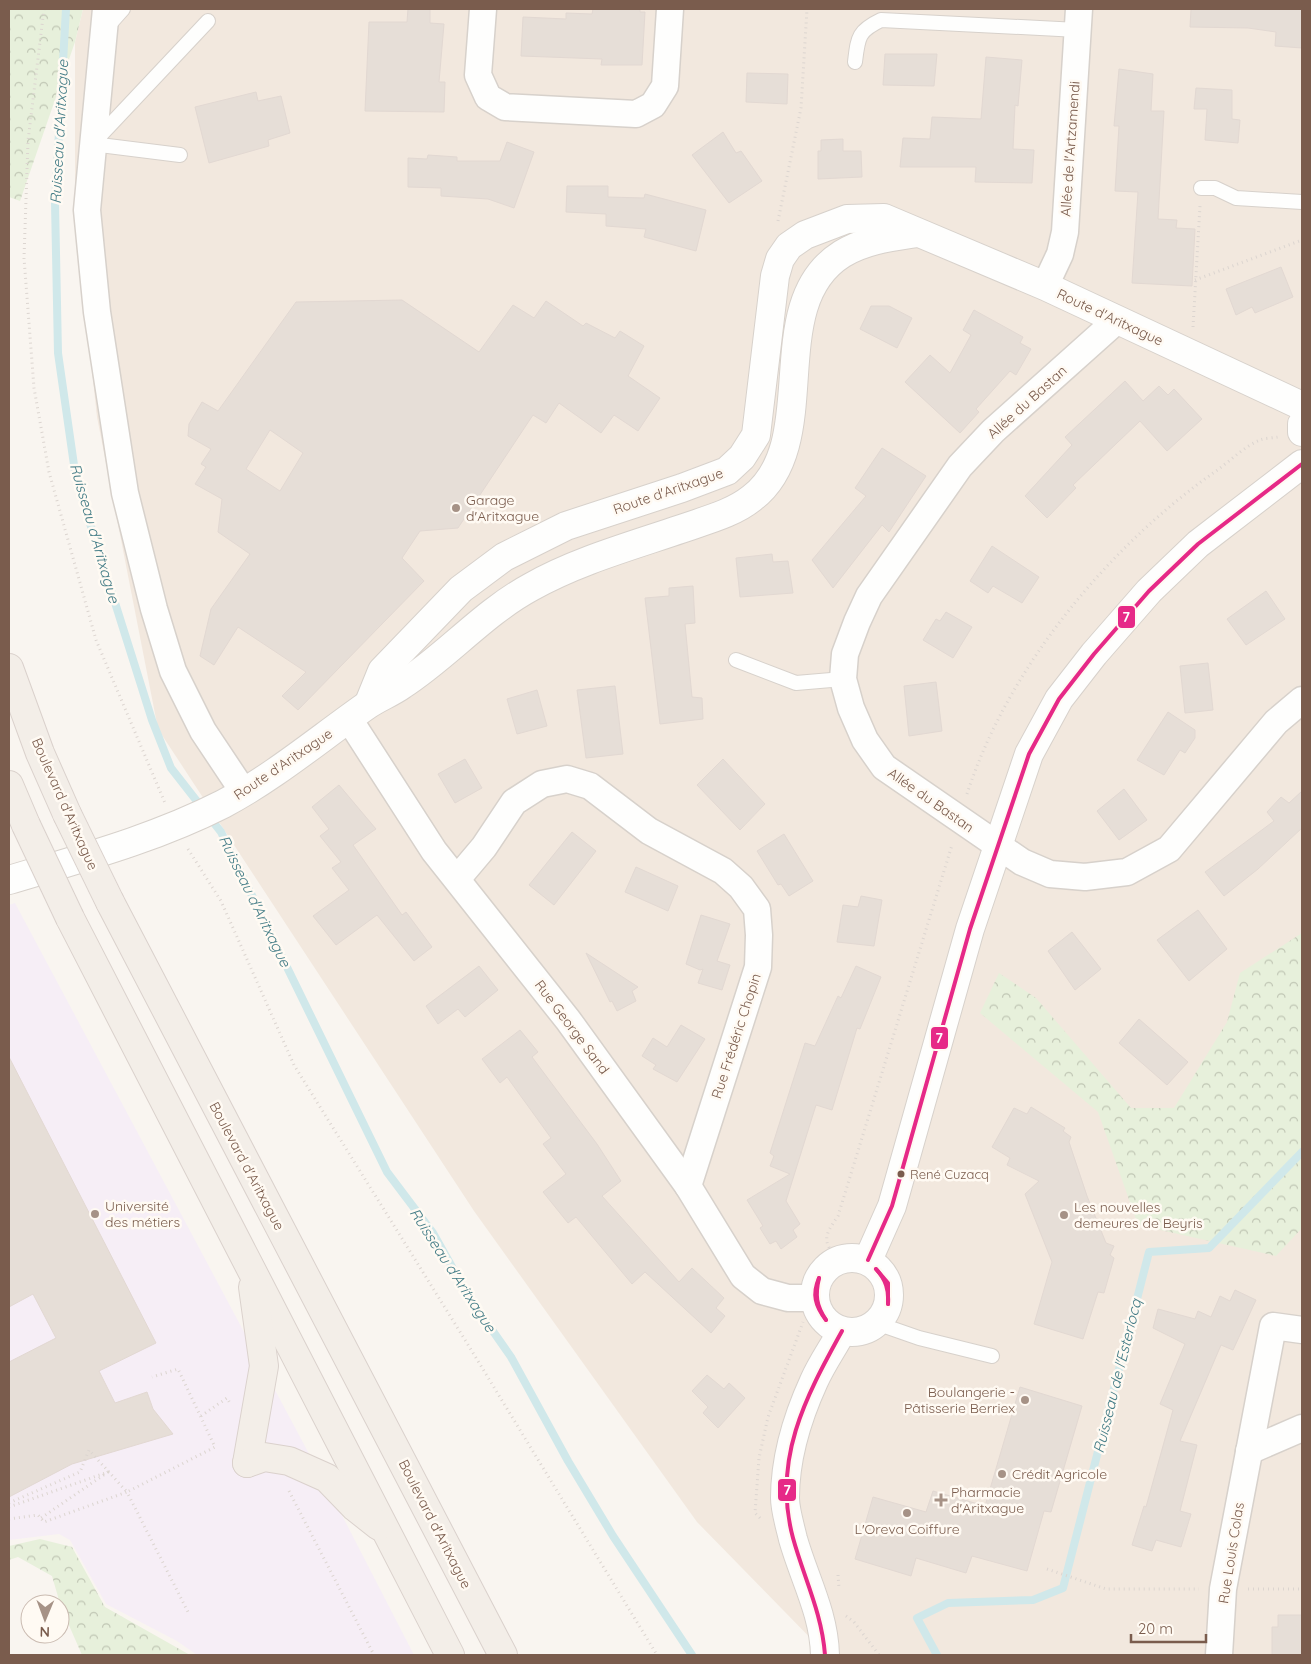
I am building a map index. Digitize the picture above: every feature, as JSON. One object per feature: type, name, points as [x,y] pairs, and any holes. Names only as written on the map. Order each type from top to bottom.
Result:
[{"type":"main road","name":"Boulevard d'Aritxague","points":[[9,668],[40,752],[67,814],[110,902],[503,1655]]},
{"type":"main road","points":[[9,784],[26,825],[70,918],[450,1655]]},
{"type":"main road","points":[[250,1265],[264,1366],[247,1463],[264,1457],[289,1461],[327,1478],[355,1507],[388,1534]]},
{"type":"street","points":[[483,9],[478,75],[488,97],[505,107],[636,114],[653,105],[665,86],[670,9]]},
{"type":"street","points":[[105,20],[87,210],[95,294],[125,493],[154,609],[173,671],[203,731],[243,791]]},
{"type":"street","name":"Allée de l'Artzamendi","points":[[1045,286],[1060,254],[1065,232],[1079,20]]},
{"type":"street","name":"Route d'Aritxague","points":[[359,711],[382,671],[461,589],[504,557],[566,526],[682,488],[727,471],[742,457],[756,435],[775,276],[780,259],[789,246],[822,227],[847,219],[884,218],[1045,286],[1116,321],[1302,406]]},
{"type":"street","name":"Route d'Aritxague","points":[[9,880],[114,849],[194,818],[243,791],[296,757],[359,711],[403,684],[490,615],[531,587],[592,560],[733,511],[755,496],[780,461],[788,436],[799,329],[806,301],[816,281],[827,266],[843,254],[872,241],[917,232]]},
{"type":"street","name":"Allée du Bastan","points":[[1116,321],[994,431],[960,466],[869,596],[856,622],[845,654],[843,679],[851,708],[865,740],[884,767],[1022,862],[1050,874],[1085,876],[1127,872],[1169,849],[1276,722],[1302,700]]},
{"type":"street","points":[[1302,424],[1302,432]]},
{"type":"street","points":[[868,1260],[892,1206],[932,1057],[997,844],[1029,754],[1059,699],[1094,654],[1149,591],[1198,544],[1302,464]]},
{"type":"street","name":"Rue George Sand","points":[[359,711],[434,851],[568,1020],[688,1186],[743,1276],[762,1291],[788,1298],[815,1298]]},
{"type":"street","name":"Rue Frédéric Chopin","points":[[457,879],[484,848],[514,802],[542,784],[567,780],[590,786],[649,831],[723,871],[740,887],[757,909],[759,934],[758,967],[688,1186]]},
{"type":"street","points":[[853,1257],[868,1260],[879,1268],[886,1278],[889,1289],[886,1312],[876,1323],[862,1331],[842,1331],[829,1324],[819,1312],[815,1298],[815,1286],[820,1275],[828,1266],[838,1260],[853,1257]]},
{"type":"street","name":"Rue Louis Colas","points":[[1219,1655],[1223,1590],[1272,1326],[1302,1330]]},
{"type":"street","points":[[825,1655],[830,1617],[813,1592],[794,1540],[785,1500],[788,1464],[798,1425],[815,1379],[842,1331]]},
{"type":"street","points":[[1249,1451],[1302,1428]]},
{"type":"lane","points":[[105,20],[123,9]]},
{"type":"lane","points":[[856,62],[858,40],[864,28],[881,20],[1079,20]]},
{"type":"lane","points":[[92,144],[208,21]]},
{"type":"lane","points":[[92,144],[180,155]]},
{"type":"lane","points":[[1201,188],[1215,188],[1236,198],[1302,202]]},
{"type":"lane","points":[[736,660],[796,684],[843,679]]},
{"type":"lane","points":[[876,1323],[919,1338],[992,1356]]},
{"type":"path","points":[[44,9],[28,141],[24,258],[34,388],[49,472],[96,640],[194,818],[221,901],[294,1065],[467,1343],[657,1655]]},
{"type":"path","points":[[789,246],[777,224],[801,108],[807,9]]},
{"type":"path","points":[[1191,355],[1201,188]]},
{"type":"path","points":[[1195,280],[1302,240]]},
{"type":"path","points":[[9,1518],[38,1515],[44,1522],[127,1492],[215,1447],[178,1369],[152,1377]]},
{"type":"path","points":[[201,1416],[227,1398],[232,1407]]},
{"type":"path","points":[[9,1504],[80,1472],[89,1450],[127,1492],[188,1612]]},
{"type":"path","points":[[264,1457],[282,1479],[374,1655]]},
{"type":"path","points":[[9,1508],[108,1472]]},
{"type":"path","points":[[41,1518],[108,1472]]},
{"type":"path","points":[[1047,1569],[1106,1590],[1302,1589]]},
{"type":"path","points":[[830,1617],[854,1622],[879,1655]]},
{"type":"shaded area","points":[[83,9],[1302,9],[1302,1655],[827,1655],[697,1522],[474,1211],[158,729],[97,417],[75,212],[75,42]]},
{"type":"shaded area","name":"Université des métiers","points":[[15,903],[346,1523],[414,1655],[197,1655],[177,1641],[106,1604],[70,1540],[59,1534],[9,1540],[9,905]]},
{"type":"green space","points":[[9,9],[83,9],[75,42],[20,201],[9,197]]},
{"type":"green space","points":[[1302,933],[1302,1228],[1276,1256],[1138,1225],[1098,1112],[980,1013],[999,973],[1036,998],[1131,1108],[1174,1108],[1227,1022],[1240,973]]},
{"type":"green space","points":[[40,1539],[72,1547],[105,1607],[190,1655],[82,1655],[70,1628],[70,1594],[57,1594],[52,1576],[18,1557],[9,1560],[9,1546]]},
{"type":"building","points":[[408,9],[430,9],[430,23],[444,24],[439,82],[445,82],[444,112],[365,111],[369,22],[407,22]]},
{"type":"building","points":[[593,9],[640,9],[640,12],[645,12],[642,65],[601,65],[602,59],[521,56],[523,17],[566,19],[566,13],[592,14]]},
{"type":"building","points":[[1191,9],[1302,9],[1302,48],[1275,46],[1276,32],[1248,28],[1190,27]]},
{"type":"building","points":[[885,54],[937,54],[934,86],[883,85]]},
{"type":"building","points":[[986,57],[1022,60],[1018,106],[1015,105],[1013,149],[1034,150],[1032,183],[975,182],[976,167],[900,167],[903,138],[930,139],[932,117],[981,119]]},
{"type":"building","points":[[1119,69],[1153,74],[1151,111],[1164,111],[1158,219],[1177,220],[1176,228],[1195,229],[1192,286],[1132,283],[1138,192],[1115,191],[1119,126],[1114,126]]},
{"type":"building","points":[[747,73],[788,74],[787,104],[746,102]]},
{"type":"building","points":[[1196,88],[1232,90],[1232,119],[1240,120],[1238,143],[1205,140],[1207,109],[1194,109]]},
{"type":"building","points":[[256,92],[258,101],[281,96],[290,133],[268,140],[269,146],[209,163],[195,107]]},
{"type":"building","points":[[723,132],[736,153],[741,151],[762,181],[729,203],[692,155]]},
{"type":"building","points":[[843,139],[843,151],[861,151],[862,177],[818,179],[818,151],[821,151],[821,140]]},
{"type":"building","points":[[507,142],[534,152],[514,208],[488,199],[441,196],[441,188],[408,187],[408,158],[427,159],[428,155],[457,157],[457,161],[500,161]]},
{"type":"building","points":[[567,186],[608,186],[608,197],[644,198],[645,194],[706,210],[696,251],[644,237],[646,229],[606,226],[606,214],[566,212]]},
{"type":"building","points":[[1281,267],[1293,297],[1255,313],[1252,307],[1236,315],[1226,289]]},
{"type":"building","points":[[402,300],[479,352],[513,305],[534,318],[546,301],[583,326],[586,323],[615,338],[620,331],[644,346],[628,376],[660,398],[638,431],[614,415],[601,433],[559,403],[546,423],[533,415],[458,528],[420,531],[402,558],[424,581],[298,710],[282,696],[306,672],[238,627],[214,665],[200,656],[211,609],[250,554],[218,532],[222,499],[195,484],[206,467],[201,464],[211,449],[188,436],[189,424],[202,402],[218,411],[296,302]],"holes":[[[270,430],[303,453],[280,491],[246,469]]]},
{"type":"building","points":[[871,306],[889,306],[912,318],[897,348],[860,329]]},
{"type":"building","points":[[974,310],[1023,337],[1020,343],[1031,349],[1016,375],[1010,371],[976,409],[979,412],[960,433],[905,382],[930,355],[950,373],[971,335],[963,330]]},
{"type":"building","points":[[1125,381],[1143,401],[1159,386],[1168,395],[1174,389],[1202,419],[1167,451],[1140,421],[1073,485],[1076,488],[1047,518],[1025,496],[1072,445],[1065,437]]},
{"type":"building","points":[[882,448],[926,476],[889,532],[882,525],[833,588],[812,560],[866,496],[855,488]]},
{"type":"building","points":[[992,546],[1039,577],[1022,603],[993,586],[988,593],[970,581]]},
{"type":"building","points":[[772,554],[773,562],[788,561],[793,593],[740,597],[736,558]]},
{"type":"building","points":[[693,586],[695,623],[685,624],[692,697],[702,698],[703,719],[660,724],[645,598],[669,596],[669,588]]},
{"type":"building","points":[[1266,591],[1285,619],[1246,645],[1227,619]]},
{"type":"building","points":[[946,612],[972,627],[953,658],[923,640],[936,619],[940,621]]},
{"type":"building","points":[[1208,663],[1213,710],[1185,713],[1180,666]]},
{"type":"building","points":[[936,682],[942,731],[909,736],[904,686]]},
{"type":"building","points":[[615,686],[623,754],[586,758],[577,690]]},
{"type":"building","points":[[537,690],[547,726],[517,734],[507,699]]},
{"type":"building","points":[[1168,712],[1195,730],[1195,738],[1185,753],[1180,750],[1164,775],[1137,760]]},
{"type":"building","points":[[465,759],[482,788],[455,803],[438,774]]},
{"type":"building","points":[[723,759],[765,804],[740,830],[697,785]]},
{"type":"building","points":[[339,785],[376,829],[353,845],[402,915],[406,912],[432,947],[414,961],[377,915],[336,945],[313,916],[349,890],[332,868],[341,862],[320,836],[329,829],[312,807]]},
{"type":"building","points":[[1124,789],[1147,820],[1119,840],[1097,811]]},
{"type":"building","points":[[1302,791],[1302,828],[1258,869],[1224,896],[1205,872],[1274,821],[1267,812],[1281,797],[1289,803]]},
{"type":"building","points":[[572,832],[596,851],[554,905],[529,885]]},
{"type":"building","points":[[784,834],[813,881],[789,896],[781,884],[778,885],[757,851]]},
{"type":"building","points":[[636,867],[678,886],[668,911],[625,892]]},
{"type":"building","points":[[861,896],[882,900],[874,946],[837,942],[843,905],[858,907]]},
{"type":"building","points":[[1198,910],[1227,949],[1189,981],[1157,940]]},
{"type":"building","points":[[701,915],[730,924],[717,961],[730,965],[722,990],[698,983],[703,969],[700,970],[686,964]]},
{"type":"building","points":[[1072,932],[1101,969],[1075,990],[1048,951]]},
{"type":"building","points":[[586,953],[638,987],[632,991],[636,1001],[617,1011],[612,1001],[610,1002]]},
{"type":"building","points":[[479,966],[498,990],[465,1017],[458,1009],[438,1024],[426,1006]]},
{"type":"building","points":[[856,966],[881,977],[860,1029],[857,1028],[832,1110],[816,1105],[786,1201],[800,1224],[793,1230],[797,1237],[781,1249],[776,1241],[770,1244],[760,1228],[763,1226],[747,1200],[790,1174],[770,1166],[774,1156],[770,1153],[805,1043],[815,1046],[838,996],[841,998]]},
{"type":"building","points":[[1139,1019],[1188,1062],[1167,1085],[1119,1043]]},
{"type":"building","points":[[681,1025],[705,1039],[677,1082],[653,1069],[656,1065],[642,1056],[653,1038],[667,1047]]},
{"type":"building","points":[[520,1030],[538,1052],[532,1057],[597,1144],[621,1181],[602,1196],[679,1282],[692,1268],[724,1298],[716,1308],[725,1316],[711,1333],[645,1272],[632,1284],[576,1217],[568,1223],[543,1192],[566,1174],[543,1144],[551,1138],[507,1077],[500,1083],[482,1059]]},
{"type":"building","points":[[9,1057],[156,1343],[99,1371],[115,1403],[147,1392],[153,1409],[173,1434],[72,1464],[9,1497],[9,1362],[56,1338],[33,1294],[9,1307]]},
{"type":"building","name":"Les nouvelles demeures de Beyris","points":[[1031,1107],[1065,1128],[1063,1131],[1071,1137],[1069,1142],[1087,1196],[1106,1243],[1114,1246],[1110,1255],[1114,1258],[1104,1293],[1098,1292],[1083,1339],[1034,1324],[1052,1262],[1025,1194],[1039,1181],[1007,1165],[1010,1158],[992,1147],[1014,1108],[1027,1114]]},
{"type":"building","points":[[1235,1290],[1256,1300],[1233,1350],[1221,1345],[1180,1441],[1197,1445],[1180,1511],[1191,1514],[1181,1547],[1156,1540],[1152,1551],[1132,1545],[1144,1506],[1146,1507],[1173,1410],[1160,1404],[1185,1344],[1153,1328],[1158,1309],[1195,1319],[1198,1311],[1211,1317],[1220,1296],[1230,1301]]},
{"type":"building","points":[[707,1375],[724,1389],[729,1383],[745,1398],[718,1428],[703,1413],[708,1407],[692,1391]]},
{"type":"building","points":[[1020,1387],[1082,1406],[1051,1512],[1044,1511],[1027,1571],[972,1556],[966,1573],[916,1558],[911,1576],[855,1559],[873,1497],[926,1512],[933,1491],[985,1506]]},
{"type":"building","points":[[1278,1615],[1302,1615],[1302,1655],[1272,1655],[1272,1627],[1278,1627]]},
{"type":"waterway","name":"Ruisseau d'Aritxague","points":[[66,9],[55,203],[58,353],[76,479],[152,720],[171,768],[221,832],[387,1172],[433,1233],[469,1297],[511,1357],[568,1461],[613,1536],[692,1655]]},
{"type":"waterway","name":"Ruisseau de l'Esterlocq","points":[[937,1655],[917,1618],[948,1603],[1033,1600],[1063,1588],[1149,1252],[1209,1248],[1302,1152]]},
{"type":"transit line","name":"7","points":[[868,1260],[892,1206],[970,929],[1029,754],[1059,699],[1094,654],[1149,591],[1198,544],[1302,464]]},
{"type":"transit line","name":"7","points":[[876,1269],[888,1283],[888,1304]]},
{"type":"transit line","name":"7","points":[[876,1269],[886,1285],[888,1304]]},
{"type":"transit line","name":"7","points":[[819,1278],[817,1300],[826,1320]]},
{"type":"transit line","name":"7","points":[[819,1278],[815,1295],[819,1310],[826,1320]]},
{"type":"transit line","name":"7","points":[[825,1655],[816,1610],[793,1538],[788,1509],[787,1482],[796,1430],[805,1405],[842,1331]]},
{"type":"place","name":"Garage d'Aritxague","points":[[456,508]]},
{"type":"place","name":"René Cuzacq","points":[[901,1174]]},
{"type":"place","name":"Université des métiers","points":[[95,1214]]},
{"type":"place","name":"Les nouvelles demeures de Beyris","points":[[1064,1215]]},
{"type":"place","name":"Boulangerie - Pâtisserie Berriex","points":[[1025,1400]]},
{"type":"place","name":"Crédit Agricole","points":[[1002,1474]]},
{"type":"place","name":"Pharmacie d'Aritxague","points":[[941,1500]]},
{"type":"place","name":"L'Oreva Coiffure","points":[[907,1513]]}]
